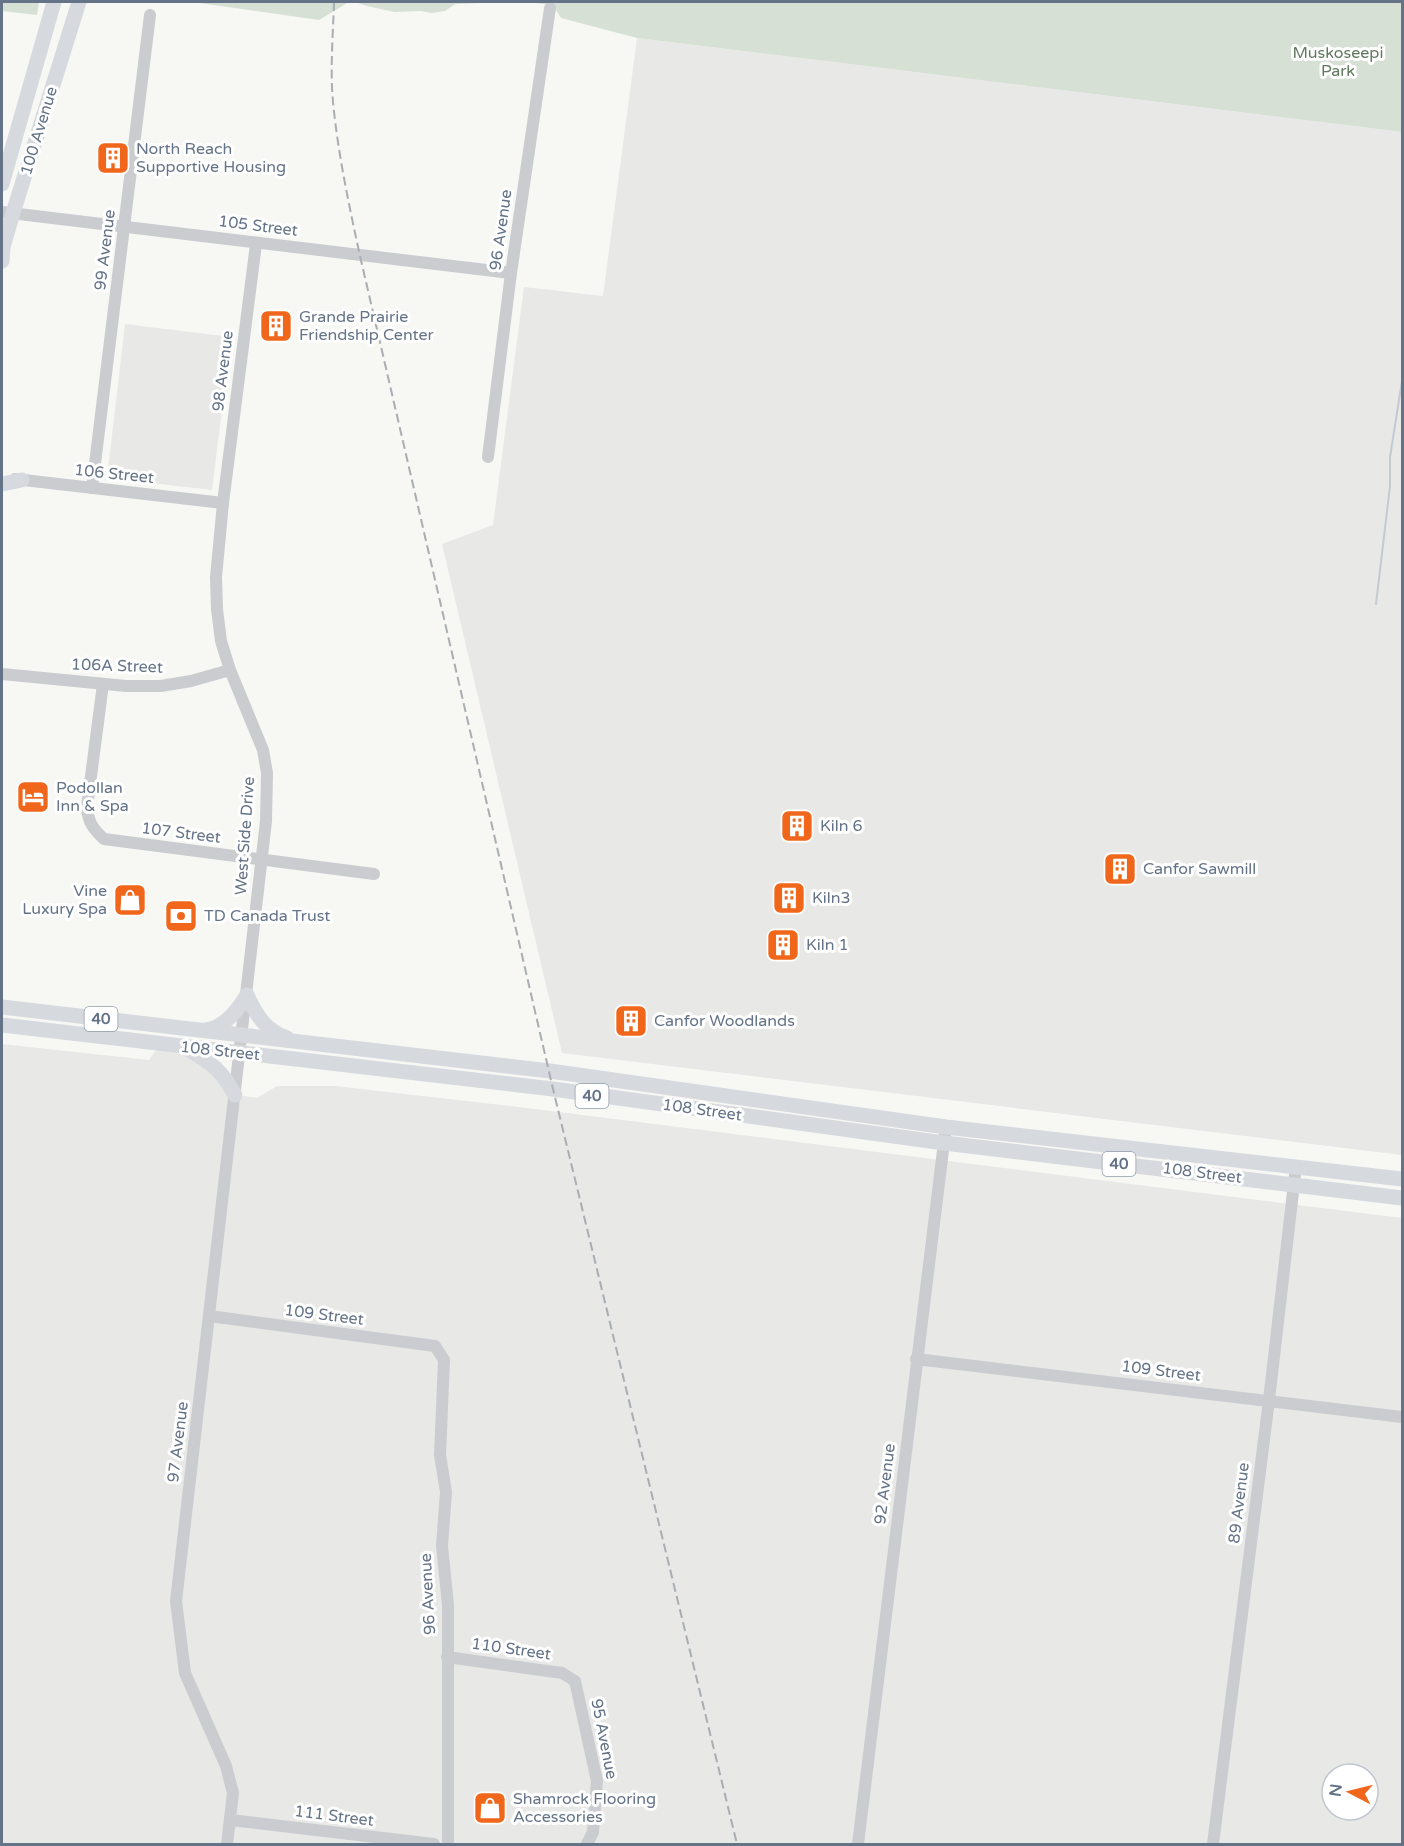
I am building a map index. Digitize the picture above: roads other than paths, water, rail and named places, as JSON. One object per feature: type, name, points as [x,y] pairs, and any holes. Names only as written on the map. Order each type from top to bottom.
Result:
[{"type":"main road","name":"100 Avenue","points":[[2,184],[54,2]]},
{"type":"main road","name":"100 Avenue","points":[[2,261],[7,212],[79,2]]},
{"type":"main road","points":[[2,484],[22,480]]},
{"type":"main road","points":[[200,1031],[218,1027],[234,1013],[247,995],[256,1015],[264,1025],[279,1035],[304,1043]]},
{"type":"main road","name":"108 Street","points":[[2,1007],[550,1071],[946,1127],[1402,1179]]},
{"type":"main road","name":"108 Street","points":[[2,1025],[554,1089],[944,1143],[1402,1198]]},
{"type":"main road","points":[[184,1047],[209,1061],[218,1069],[235,1095]]},
{"type":"street","name":"96 Avenue","points":[[488,457],[511,273],[550,8]]},
{"type":"street","name":"99 Avenue","points":[[92,488],[150,15]]},
{"type":"street","name":"105 Street","points":[[7,212],[511,273]]},
{"type":"street","name":"98 Avenue","points":[[223,503],[256,243]]},
{"type":"street","name":"106 Street","points":[[2,478],[223,503]]},
{"type":"street","name":"West Side Drive","points":[[223,503],[216,577],[221,641],[230,670],[263,750],[267,773],[266,821],[242,1035]]},
{"type":"street","name":"106A Street","points":[[2,674],[103,684],[161,686],[191,681],[230,670]]},
{"type":"street","name":"107 Street","points":[[103,684],[87,807],[88,819],[94,830],[104,839],[374,874]]},
{"type":"street","name":"97 Avenue","points":[[227,1845],[233,1793],[226,1767],[185,1673],[176,1601],[242,1035]]},
{"type":"street","name":"92 Avenue","points":[[858,1845],[946,1127]]},
{"type":"street","name":"89 Avenue","points":[[1213,1845],[1296,1166]]},
{"type":"street","name":"109 Street","points":[[209,1316],[435,1346]]},
{"type":"street","name":"96 Avenue","points":[[435,1346],[444,1360],[440,1455],[446,1492],[442,1546],[448,1605],[448,1845]]},
{"type":"street","name":"109 Street","points":[[916,1359],[1402,1417]]},
{"type":"street","name":"110 Street","points":[[447,1657],[562,1673],[570,1677]]},
{"type":"street","name":"95 Avenue","points":[[570,1677],[575,1681],[597,1781],[593,1832],[586,1845]]},
{"type":"street","name":"111 Street","points":[[230,1820],[434,1845]]},
{"type":"waterway","points":[[1376,604],[1390,486],[1390,457],[1402,381]]},
{"type":"railway","points":[[334,2],[333,102],[341,160],[360,256],[553,1089],[737,1844]]},
{"type":"place","name":"North Reach Supportive Housing","points":[[113,158]]},
{"type":"place","name":"Grande Prairie Friendship Center","points":[[276,326]]},
{"type":"place","name":"Podollan Inn & Spa","points":[[33,797]]},
{"type":"place","name":"Kiln 6","points":[[797,826]]},
{"type":"place","name":"Canfor Sawmill","points":[[1120,869]]},
{"type":"place","name":"Kiln3","points":[[789,898]]},
{"type":"place","name":"Vine Luxury Spa","points":[[130,900]]},
{"type":"place","name":"TD Canada Trust","points":[[181,916]]},
{"type":"place","name":"Kiln 1","points":[[783,945]]},
{"type":"place","name":"Canfor Woodlands","points":[[631,1021]]},
{"type":"place","name":"Shamrock Flooring Accessories","points":[[490,1808]]},
{"type":"park label","name":"Muskoseepi Park","points":[[1338,62]]}]
